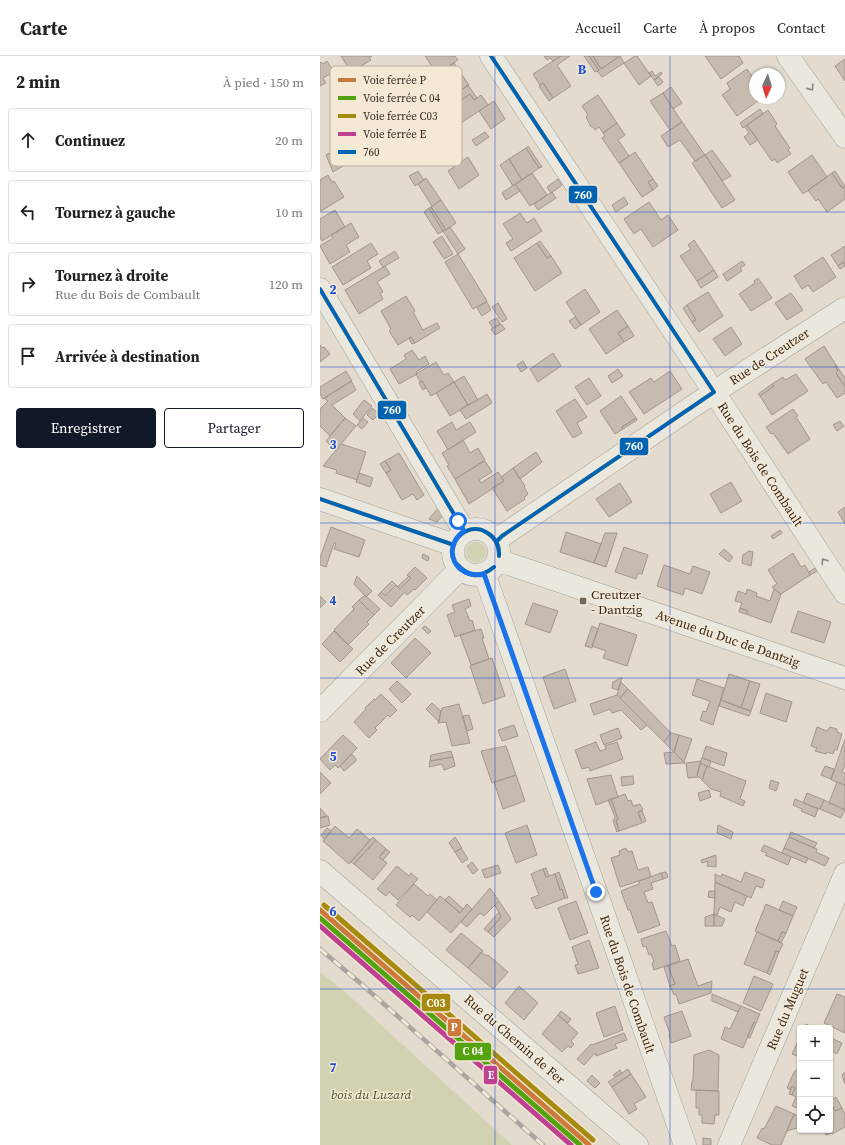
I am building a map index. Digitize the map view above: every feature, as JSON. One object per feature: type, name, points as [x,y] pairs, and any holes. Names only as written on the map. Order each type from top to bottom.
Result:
[{"type":"street","name":"Rue du Bois de Combault","points":[[491,56],[714,392],[845,593]]},
{"type":"street","points":[[788,56],[845,137]]},
{"type":"street","points":[[320,289],[459,538]]},
{"type":"street","name":"Rue de Creutzer","points":[[493,559],[502,536],[714,392],[845,308]]},
{"type":"street","points":[[320,499],[459,538]]},
{"type":"street","points":[[479,528],[486,530],[492,535],[493,559],[472,575],[460,569],[453,558],[452,551],[459,538],[471,529],[479,528]]},
{"type":"street","name":"Rue du Bois de Combault","points":[[493,559],[685,1145]]},
{"type":"street","name":"Avenue du Duc de Dantzig","points":[[493,559],[845,678]]},
{"type":"street","name":"Rue de Creutzer","points":[[320,711],[460,569]]},
{"type":"street","name":"Rue du Chemin de Fer","points":[[320,871],[637,1145]]},
{"type":"street","name":"Rue du Muguet","points":[[729,1145],[845,874]]},
{"type":"green space","points":[[476,542],[483,545],[486,552],[483,559],[476,562],[469,559],[466,552],[469,545]]},
{"type":"green space","name":"bois du Luzard","points":[[320,972],[344,991],[512,1145],[320,1145]]},
{"type":"building","points":[[341,56],[372,56],[369,58],[371,60],[361,66],[347,66]]},
{"type":"building","points":[[425,56],[455,56],[458,60],[449,66],[432,66]]},
{"type":"building","points":[[544,56],[561,56],[553,61],[550,58],[547,60]]},
{"type":"building","points":[[561,56],[570,56],[557,65],[571,86],[553,98],[543,83],[540,85],[533,74]]},
{"type":"building","points":[[584,56],[589,56],[599,70],[595,72]]},
{"type":"building","points":[[589,56],[593,56],[601,69],[620,56],[624,63],[602,77]]},
{"type":"building","points":[[593,56],[620,56],[601,69]]},
{"type":"building","points":[[637,56],[651,76],[639,85],[624,63]]},
{"type":"building","points":[[705,56],[739,56],[743,63],[721,79]]},
{"type":"building","points":[[845,59],[845,81],[835,66]]},
{"type":"building","points":[[327,61],[330,66],[330,74],[323,78],[326,83],[320,86],[320,63],[321,62],[323,64]]},
{"type":"building","points":[[454,63],[456,66],[449,66]]},
{"type":"building","points":[[747,69],[749,72],[749,104],[754,104],[737,116],[722,95],[730,89],[727,83]]},
{"type":"building","points":[[652,71],[655,76],[661,72],[662,74],[654,80],[649,73]]},
{"type":"building","points":[[462,75],[469,85],[462,90]]},
{"type":"building","points":[[659,77],[663,82],[658,86],[654,80]]},
{"type":"building","points":[[543,83],[553,98],[549,101],[539,86]]},
{"type":"building","points":[[468,85],[477,98],[474,100],[470,94],[462,99],[462,89]]},
{"type":"building","points":[[671,87],[682,103],[673,109],[663,93]]},
{"type":"building","points":[[663,93],[682,122],[670,130],[650,101]]},
{"type":"building","points":[[470,94],[474,100],[481,95],[488,105],[462,122],[462,99]]},
{"type":"building","points":[[598,95],[617,123],[603,133],[599,127],[595,130],[591,127],[586,117],[588,115],[582,106]]},
{"type":"building","points":[[494,101],[505,119],[491,129],[479,111]]},
{"type":"building","points":[[760,109],[763,114],[743,128],[740,123]]},
{"type":"building","points":[[768,110],[777,124],[775,126],[790,148],[788,150],[791,154],[777,163],[775,159],[772,161],[747,125]]},
{"type":"building","points":[[682,122],[705,155],[695,161],[680,140],[668,147],[661,136]]},
{"type":"building","points":[[617,123],[625,135],[618,140],[629,156],[619,163],[602,138],[605,136],[603,133]]},
{"type":"building","points":[[747,125],[758,140],[750,145],[744,137],[749,133],[745,127]]},
{"type":"building","points":[[485,132],[489,137],[476,146],[472,140]]},
{"type":"building","points":[[528,146],[542,167],[539,168],[526,148]]},
{"type":"building","points":[[526,148],[539,168],[522,180],[509,159]]},
{"type":"building","points":[[712,150],[731,176],[722,181],[705,155]]},
{"type":"building","points":[[635,152],[653,179],[648,182],[653,190],[642,197],[619,163]]},
{"type":"building","points":[[330,153],[330,165],[326,155]]},
{"type":"building","points":[[705,155],[735,200],[722,208],[692,163]]},
{"type":"building","points":[[812,155],[827,177],[803,194],[788,172]]},
{"type":"building","points":[[468,157],[479,175],[459,189],[448,171],[455,166],[462,166],[462,161]]},
{"type":"building","points":[[509,159],[522,180],[513,186],[500,165]]},
{"type":"building","points":[[331,166],[343,166],[333,172]]},
{"type":"building","points":[[418,171],[424,180],[415,186],[409,176]]},
{"type":"building","points":[[835,171],[845,186],[842,188],[832,173]]},
{"type":"building","points":[[532,173],[547,195],[530,206],[515,184]]},
{"type":"building","points":[[832,173],[842,188],[845,186],[845,199],[827,212],[818,199],[816,201],[808,190]]},
{"type":"building","points":[[328,175],[332,182],[334,181],[344,197],[321,211],[320,180]]},
{"type":"building","points":[[426,178],[441,200],[432,206],[418,184]]},
{"type":"building","points":[[558,179],[562,185],[551,193],[547,187]]},
{"type":"building","points":[[653,179],[658,186],[653,190],[648,182]]},
{"type":"building","points":[[515,184],[520,191],[506,200],[502,193]]},
{"type":"building","points":[[552,192],[556,198],[538,210],[534,204]]},
{"type":"building","points":[[624,197],[628,204],[616,212],[612,205]]},
{"type":"building","points":[[441,200],[456,223],[446,230],[431,207]]},
{"type":"building","points":[[649,202],[661,220],[668,215],[678,230],[653,247],[641,229],[634,234],[624,219]]},
{"type":"building","points":[[431,207],[446,230],[443,231],[429,208]]},
{"type":"building","points":[[429,208],[443,231],[438,234],[424,212]]},
{"type":"building","points":[[335,210],[345,227],[322,241],[320,237],[320,219]]},
{"type":"building","points":[[520,213],[527,223],[534,218],[542,231],[511,251],[506,243],[513,239],[503,224]]},
{"type":"building","points":[[351,223],[359,237],[346,245],[350,252],[330,264],[320,246],[333,238],[331,235]]},
{"type":"building","points":[[450,227],[465,249],[458,254],[443,231]]},
{"type":"building","points":[[442,236],[453,254],[444,259],[433,242]]},
{"type":"building","points":[[694,240],[714,270],[697,281],[680,256],[691,249],[688,245]]},
{"type":"building","points":[[540,241],[551,256],[547,258],[537,243]]},
{"type":"building","points":[[371,243],[378,254],[367,261],[371,268],[343,285],[332,267]]},
{"type":"building","points":[[537,243],[547,258],[551,256],[562,273],[535,291],[514,258]]},
{"type":"building","points":[[845,246],[845,265],[843,262],[838,266],[831,255]]},
{"type":"building","points":[[395,251],[399,258],[383,267],[379,261]]},
{"type":"building","points":[[458,254],[487,301],[473,309],[445,262]]},
{"type":"building","points":[[823,257],[836,277],[813,292],[808,285],[802,289],[794,276]]},
{"type":"building","points":[[742,261],[745,265],[740,268],[742,271],[727,281],[723,274]]},
{"type":"building","points":[[843,262],[845,266],[840,269],[838,266]]},
{"type":"building","points":[[385,266],[390,274],[377,282],[383,292],[380,293],[383,299],[359,314],[345,290]]},
{"type":"building","points":[[714,270],[718,277],[701,288],[697,281]]},
{"type":"building","points":[[758,278],[772,298],[751,311],[739,294],[755,283],[754,281]]},
{"type":"building","points":[[585,289],[600,312],[581,325],[566,302]]},
{"type":"building","points":[[708,292],[723,316],[699,332],[692,322],[696,320],[687,305]]},
{"type":"building","points":[[791,293],[803,310],[787,320],[775,303]]},
{"type":"building","points":[[406,296],[415,311],[413,312],[423,330],[437,323],[440,328],[415,343],[411,337],[398,345],[389,331],[391,329],[381,311]]},
{"type":"building","points":[[487,302],[491,310],[482,316],[477,308]]},
{"type":"building","points":[[498,303],[507,319],[502,322],[492,307]]},
{"type":"building","points":[[687,305],[696,320],[692,322],[683,308]]},
{"type":"building","points":[[617,310],[628,326],[618,333],[624,342],[606,354],[589,329]]},
{"type":"building","points":[[575,317],[581,325],[575,329],[569,321]]},
{"type":"building","points":[[497,318],[500,324],[493,328],[489,322]]},
{"type":"building","points":[[501,324],[505,329],[495,335],[491,329]]},
{"type":"building","points":[[628,326],[634,336],[624,342],[618,333]]},
{"type":"building","points":[[731,327],[742,344],[725,356],[713,339]]},
{"type":"building","points":[[411,337],[415,343],[412,344],[409,339]]},
{"type":"building","points":[[320,345],[330,354],[320,362]]},
{"type":"building","points":[[824,346],[836,365],[835,366],[838,371],[836,373],[845,387],[845,393],[837,398],[826,382],[823,384],[805,359]]},
{"type":"building","points":[[412,350],[419,360],[425,356],[429,364],[416,372],[417,374],[399,384],[390,369],[406,359],[404,355]]},
{"type":"building","points":[[553,353],[561,366],[538,382],[530,369]]},
{"type":"building","points":[[523,361],[527,368],[521,372],[517,365]]},
{"type":"building","points":[[436,362],[444,375],[448,373],[454,382],[431,396],[422,381],[420,382],[416,374]]},
{"type":"building","points":[[836,365],[845,378],[845,387],[836,373],[838,371],[835,366]]},
{"type":"building","points":[[618,369],[623,376],[612,383],[608,376]]},
{"type":"building","points":[[346,371],[352,381],[323,399],[320,394],[320,387]]},
{"type":"building","points":[[670,371],[682,389],[644,414],[629,392],[651,378],[654,382]]},
{"type":"building","points":[[796,374],[808,391],[772,415],[760,396],[774,386],[772,384],[783,377],[785,380]]},
{"type":"building","points":[[464,376],[478,400],[468,405],[454,382]]},
{"type":"building","points":[[589,378],[601,396],[587,405],[575,387]]},
{"type":"building","points":[[351,381],[356,390],[332,405],[345,418],[330,436],[320,426],[320,409],[328,401],[324,398]]},
{"type":"building","points":[[422,381],[426,388],[423,390],[419,383]]},
{"type":"building","points":[[454,382],[468,405],[450,416],[436,393]]},
{"type":"building","points":[[772,384],[774,386],[760,396],[758,394]]},
{"type":"building","points":[[487,394],[492,403],[466,419],[460,410]]},
{"type":"building","points":[[621,396],[636,418],[622,427],[623,429],[615,434],[600,411]]},
{"type":"building","points":[[575,399],[587,417],[577,423],[582,433],[573,438],[556,411]]},
{"type":"building","points":[[364,400],[372,406],[360,421],[353,414]]},
{"type":"building","points":[[372,408],[379,414],[373,420],[367,415]]},
{"type":"building","points":[[793,409],[798,416],[796,417],[810,439],[788,454],[773,433],[771,434],[766,427]]},
{"type":"building","points":[[345,418],[356,426],[336,450],[326,441]]},
{"type":"building","points":[[363,418],[368,422],[362,429],[357,425]]},
{"type":"building","points":[[636,418],[637,420],[623,429],[622,427]]},
{"type":"building","points":[[840,421],[844,426],[837,431],[833,425]]},
{"type":"building","points":[[452,422],[456,430],[470,422],[476,432],[448,450],[437,431]]},
{"type":"building","points":[[463,440],[470,453],[478,448],[485,460],[455,479],[447,466],[449,465],[442,453]]},
{"type":"building","points":[[341,444],[366,452],[357,480],[336,473],[337,470],[323,466]]},
{"type":"building","points":[[536,452],[542,462],[520,479],[513,468]]},
{"type":"building","points":[[399,453],[424,495],[417,500],[413,494],[402,500],[386,473],[391,470],[385,461]]},
{"type":"building","points":[[385,461],[391,470],[386,473],[380,464]]},
{"type":"building","points":[[485,461],[492,472],[479,480],[481,483],[498,472],[504,481],[469,504],[455,479]]},
{"type":"building","points":[[513,468],[525,486],[524,487],[528,494],[524,498],[525,499],[507,511],[492,488],[504,481],[501,477]]},
{"type":"building","points":[[359,473],[373,478],[370,487],[356,482]]},
{"type":"building","points":[[731,482],[742,501],[721,513],[710,494]]},
{"type":"building","points":[[620,483],[632,502],[609,517],[596,499]]},
{"type":"building","points":[[439,507],[443,515],[437,522],[429,519]]},
{"type":"building","points":[[845,507],[845,524],[838,512]]},
{"type":"building","points":[[331,527],[365,540],[359,557],[334,549],[336,543],[334,543],[326,567],[320,565],[320,558]]},
{"type":"building","points":[[780,530],[782,533],[773,539],[771,536]]},
{"type":"building","points":[[566,532],[601,544],[594,563],[560,552]]},
{"type":"building","points":[[605,533],[617,533],[606,567],[594,563]]},
{"type":"building","points":[[624,547],[648,555],[642,574],[638,573],[636,579],[615,572]]},
{"type":"building","points":[[724,549],[733,557],[729,562],[719,554]]},
{"type":"building","points":[[749,551],[753,552],[751,566],[742,563],[743,555]]},
{"type":"building","points":[[793,553],[801,567],[805,565],[810,575],[781,594],[772,587],[777,584],[768,570]]},
{"type":"building","points":[[423,554],[429,557],[428,561],[422,558]]},
{"type":"building","points":[[664,565],[690,574],[693,566],[710,572],[702,594],[685,588],[683,595],[657,586]]},
{"type":"building","points":[[415,567],[427,578],[415,590],[414,589],[407,595],[405,592],[391,607],[378,595],[381,592],[385,596],[396,585],[400,589],[411,578],[407,575]]},
{"type":"building","points":[[815,568],[817,571],[810,575],[809,572]]},
{"type":"building","points":[[357,576],[372,591],[366,597],[354,584]]},
{"type":"building","points":[[409,576],[411,578],[400,589],[398,586]]},
{"type":"building","points":[[392,581],[396,585],[385,596],[381,592]]},
{"type":"building","points":[[747,589],[757,593],[756,596],[770,601],[774,589],[781,594],[771,623],[746,614],[748,611],[740,608],[742,603],[735,601],[738,591],[746,594]]},
{"type":"building","points":[[365,595],[380,609],[374,615],[359,600]]},
{"type":"building","points":[[320,596],[326,602],[320,608]]},
{"type":"building","points":[[469,599],[471,606],[465,609],[470,621],[472,620],[475,630],[455,637],[447,615],[455,612],[452,605]]},
{"type":"building","points":[[359,600],[374,615],[367,622],[369,624],[348,645],[334,630],[354,609],[352,607]]},
{"type":"building","points":[[533,603],[558,611],[550,633],[525,624]]},
{"type":"building","points":[[740,608],[748,611],[746,614],[739,612]]},
{"type":"building","points":[[798,611],[831,622],[824,643],[791,632]]},
{"type":"building","points":[[600,623],[637,635],[627,666],[603,658],[606,651],[592,646]]},
{"type":"building","points":[[425,626],[431,631],[428,634],[422,628]]},
{"type":"building","points":[[592,626],[598,629],[592,648],[585,646]]},
{"type":"building","points":[[481,629],[484,638],[482,638],[489,659],[471,665],[460,635]]},
{"type":"building","points":[[334,631],[353,649],[340,662],[322,644]]},
{"type":"building","points":[[415,638],[431,653],[406,678],[391,663]]},
{"type":"building","points":[[492,658],[505,696],[483,704],[470,666]]},
{"type":"building","points":[[565,669],[576,701],[554,709],[543,677]]},
{"type":"building","points":[[729,674],[750,681],[741,708],[721,700]]},
{"type":"building","points":[[621,678],[618,690],[612,688],[613,682]]},
{"type":"building","points":[[697,679],[724,688],[713,725],[700,720],[703,711],[706,712],[710,701],[692,695]]},
{"type":"building","points":[[397,681],[411,694],[402,703],[389,689]]},
{"type":"building","points":[[750,681],[760,684],[751,711],[741,708]]},
{"type":"building","points":[[621,682],[628,689],[620,698],[617,695]]},
{"type":"building","points":[[628,689],[671,733],[664,742],[620,698]]},
{"type":"building","points":[[766,693],[792,702],[786,722],[760,713]]},
{"type":"building","points":[[381,694],[397,710],[390,717],[388,715],[375,728],[377,730],[369,738],[354,722],[366,709],[365,708]]},
{"type":"building","points":[[617,695],[647,725],[641,730],[621,710],[612,713],[610,709],[594,715],[590,704]]},
{"type":"building","points":[[721,700],[751,711],[749,716],[719,706]]},
{"type":"building","points":[[432,703],[441,711],[439,722],[426,709]]},
{"type":"building","points":[[459,704],[470,743],[452,746],[446,722],[438,723],[442,708]]},
{"type":"building","points":[[469,715],[473,729],[467,731],[463,716]]},
{"type":"building","points":[[514,725],[518,736],[502,741],[498,730]]},
{"type":"building","points":[[817,727],[827,731],[830,727],[837,729],[837,732],[842,734],[837,750],[835,749],[833,754],[815,751],[817,748],[811,746]]},
{"type":"building","points":[[618,728],[622,738],[604,745],[600,735]]},
{"type":"building","points":[[671,733],[679,735],[674,752],[664,742]]},
{"type":"building","points":[[343,735],[357,748],[338,768],[335,765],[330,770],[320,759]]},
{"type":"building","points":[[679,735],[692,739],[684,762],[674,752]]},
{"type":"building","points":[[845,739],[845,765],[842,772],[845,773],[845,785],[831,780]]},
{"type":"building","points":[[596,742],[600,751],[606,749],[605,746],[617,742],[623,759],[590,771],[589,767],[582,769],[575,750]]},
{"type":"building","points":[[506,746],[516,775],[492,783],[481,751]]},
{"type":"building","points":[[706,746],[727,753],[724,766],[702,758]]},
{"type":"building","points":[[451,751],[453,757],[430,761],[431,755]]},
{"type":"building","points":[[674,752],[685,763],[666,764],[664,753]]},
{"type":"building","points":[[352,754],[356,761],[344,771],[340,766]]},
{"type":"building","points":[[453,757],[455,766],[444,770],[442,764],[429,767],[430,761]]},
{"type":"building","points":[[702,758],[711,761],[709,767],[700,763]]},
{"type":"building","points":[[701,761],[697,775],[699,777],[688,778],[686,763]]},
{"type":"building","points":[[700,763],[707,766],[702,780],[697,775]]},
{"type":"building","points":[[707,766],[746,781],[740,799],[745,801],[743,806],[720,796],[721,792],[711,789],[702,780]]},
{"type":"building","points":[[825,766],[834,769],[831,779],[821,775]]},
{"type":"building","points":[[320,772],[331,783],[320,794]]},
{"type":"building","points":[[516,775],[525,801],[503,809],[494,782]]},
{"type":"building","points":[[611,775],[618,797],[596,805],[587,779]]},
{"type":"building","points":[[633,776],[634,784],[622,786],[621,777]]},
{"type":"building","points":[[771,780],[779,783],[776,791],[769,788]]},
{"type":"building","points":[[837,782],[845,785],[845,810],[829,803]]},
{"type":"building","points":[[709,790],[711,797],[700,801],[698,793]]},
{"type":"building","points":[[807,793],[824,800],[820,809],[803,803]]},
{"type":"building","points":[[625,794],[628,801],[631,800],[633,806],[640,804],[643,810],[638,812],[642,823],[619,831],[616,820],[618,819],[611,799]]},
{"type":"building","points":[[611,799],[618,819],[616,820],[619,831],[617,832],[613,821],[615,817],[608,800]]},
{"type":"building","points":[[795,799],[818,809],[815,817],[801,811],[802,809],[793,805]]},
{"type":"building","points":[[824,800],[845,810],[841,818],[820,809]]},
{"type":"building","points":[[320,808],[327,816],[320,818]]},
{"type":"building","points":[[642,811],[646,821],[642,823],[638,812]]},
{"type":"building","points":[[328,816],[330,825],[320,828],[320,818]]},
{"type":"building","points":[[527,825],[537,855],[516,863],[505,833]]},
{"type":"building","points":[[718,825],[733,832],[731,839],[717,833]]},
{"type":"building","points":[[335,826],[349,838],[357,829],[370,840],[349,864],[323,841]]},
{"type":"building","points":[[327,828],[331,831],[325,839],[321,836]]},
{"type":"building","points":[[791,832],[817,843],[814,848],[789,837]]},
{"type":"building","points":[[373,837],[376,840],[354,864],[351,862]]},
{"type":"building","points":[[455,837],[462,848],[455,852],[449,843]]},
{"type":"building","points":[[789,837],[817,849],[816,852],[829,858],[825,866],[784,848]]},
{"type":"building","points":[[376,840],[386,849],[379,857],[387,863],[373,880],[354,864]]},
{"type":"building","points":[[764,845],[791,857],[788,865],[765,855],[767,853],[761,851]]},
{"type":"building","points":[[461,848],[468,859],[462,863],[455,852]]},
{"type":"building","points":[[626,848],[628,852],[632,851],[638,870],[648,867],[651,877],[620,887],[611,858],[620,855],[619,851]]},
{"type":"building","points":[[784,848],[808,858],[806,863],[782,853]]},
{"type":"building","points":[[386,849],[390,852],[383,860],[379,857]]},
{"type":"building","points":[[716,855],[716,867],[707,866],[708,861],[702,863],[701,860]]},
{"type":"building","points":[[472,862],[478,870],[473,874],[467,866]]},
{"type":"building","points":[[498,865],[501,873],[485,878],[482,870]]},
{"type":"building","points":[[397,866],[409,876],[411,873],[418,879],[398,900],[389,892],[386,896],[377,889]]},
{"type":"building","points":[[546,868],[549,876],[546,877],[543,869]]},
{"type":"building","points":[[543,869],[546,877],[555,874],[560,890],[562,889],[565,898],[536,909],[531,898],[539,895],[531,874]]},
{"type":"building","points":[[559,872],[568,898],[565,898],[562,889],[560,890],[555,874]]},
{"type":"building","points":[[666,872],[668,877],[663,879],[661,873]]},
{"type":"building","points":[[745,872],[765,880],[762,888],[756,886],[751,898],[715,882],[715,874],[721,877],[722,874],[741,882]]},
{"type":"building","points":[[661,873],[663,879],[651,883],[653,889],[644,892],[648,903],[652,902],[660,925],[638,933],[630,910],[628,910],[621,891],[639,884],[639,881]]},
{"type":"building","points":[[715,882],[747,896],[743,906],[735,902],[731,912],[720,907],[717,915],[714,914]]},
{"type":"building","points":[[414,884],[428,896],[430,894],[437,900],[419,921],[412,915],[410,917],[396,905]]},
{"type":"building","points":[[490,888],[499,901],[484,916],[480,913],[467,927],[461,922]]},
{"type":"building","points":[[709,891],[715,891],[715,898],[708,897]]},
{"type":"building","points":[[440,896],[460,913],[467,904],[472,909],[451,933],[427,912]]},
{"type":"building","points":[[449,896],[463,909],[460,913],[445,900]]},
{"type":"building","points":[[499,901],[511,919],[494,937],[488,932],[501,917],[495,905]]},
{"type":"building","points":[[576,901],[588,933],[570,940],[558,908]]},
{"type":"building","points":[[783,901],[797,907],[793,916],[779,910]]},
{"type":"building","points":[[766,904],[793,916],[786,933],[782,932],[778,941],[755,931]]},
{"type":"building","points":[[499,912],[501,917],[488,932],[484,929]]},
{"type":"building","points":[[714,914],[714,926],[705,926],[705,917]]},
{"type":"building","points":[[714,914],[725,919],[722,926],[714,926]]},
{"type":"building","points":[[666,931],[672,946],[675,945],[680,961],[654,970],[652,963],[654,962],[651,954],[649,955],[646,946],[643,947],[641,939]]},
{"type":"building","points":[[757,932],[783,944],[779,952],[776,951],[767,973],[744,964]]},
{"type":"building","points":[[782,932],[786,933],[781,943],[778,941]]},
{"type":"building","points":[[461,933],[483,951],[468,968],[446,950]]},
{"type":"building","points":[[589,940],[599,968],[578,974],[575,965],[578,964],[572,947]]},
{"type":"building","points":[[776,951],[779,952],[770,975],[767,973]]},
{"type":"building","points":[[481,952],[487,956],[488,955],[508,972],[493,989],[468,968]]},
{"type":"building","points":[[688,959],[698,986],[712,981],[711,993],[679,1004],[676,994],[674,995],[670,986],[675,984],[668,966]]},
{"type":"building","points":[[668,966],[675,984],[670,986],[664,967]]},
{"type":"building","points":[[754,976],[773,984],[761,1011],[743,1003]]},
{"type":"building","points":[[519,986],[538,1003],[524,1020],[505,1003]]},
{"type":"building","points":[[712,994],[741,1006],[738,1012],[712,1001]]},
{"type":"building","points":[[837,994],[845,997],[845,1033],[833,1027],[833,1025],[824,1023]]},
{"type":"building","points":[[615,1006],[623,1030],[604,1037],[596,1013]]},
{"type":"building","points":[[741,1006],[760,1014],[756,1023],[754,1022],[743,1048],[721,1039],[725,1027],[730,1029]]},
{"type":"building","points":[[561,1011],[571,1019],[568,1023],[558,1015]]},
{"type":"building","points":[[682,1011],[691,1036],[671,1043],[670,1034],[664,1017]]},
{"type":"building","points":[[558,1015],[578,1033],[571,1041],[574,1044],[571,1048],[568,1046],[562,1052],[542,1034]]},
{"type":"building","points":[[754,1022],[756,1023],[750,1038],[747,1037]]},
{"type":"building","points":[[624,1033],[627,1040],[615,1044],[617,1048],[596,1056],[595,1053],[584,1065],[577,1059],[591,1044],[592,1045]]},
{"type":"building","points":[[833,1039],[842,1043],[837,1054],[833,1052]]},
{"type":"building","points":[[797,1043],[797,1056],[792,1054]]},
{"type":"building","points":[[709,1050],[719,1055],[718,1091],[691,1090],[693,1081],[694,1055]]},
{"type":"building","points":[[628,1069],[631,1074],[612,1087],[608,1082]]},
{"type":"building","points":[[620,1070],[622,1073],[615,1077],[613,1075]]},
{"type":"building","points":[[797,1070],[797,1108],[792,1106],[796,1097],[792,1095],[795,1088],[792,1086],[790,1090],[787,1088],[794,1072]]},
{"type":"building","points":[[845,1072],[845,1084],[842,1075]]},
{"type":"building","points":[[631,1074],[646,1097],[634,1104],[637,1109],[629,1114],[612,1087]]},
{"type":"building","points":[[592,1075],[600,1083],[595,1088],[587,1081]]},
{"type":"building","points":[[792,1086],[795,1088],[792,1095],[789,1094]]},
{"type":"building","points":[[696,1090],[719,1091],[719,1115],[715,1115],[714,1124],[702,1123],[702,1115],[699,1115],[699,1108],[696,1108]]},
{"type":"building","points":[[836,1097],[842,1108],[835,1111],[833,1107],[833,1099]]},
{"type":"building","points":[[776,1106],[794,1114],[781,1145],[772,1145],[757,1138],[762,1128],[764,1129]]},
{"type":"building","points":[[833,1108],[835,1111],[842,1108],[845,1114],[845,1127],[832,1134]]},
{"type":"building","points":[[794,1114],[797,1116],[797,1128],[787,1131]]},
{"type":"building","points":[[703,1138],[711,1139],[711,1145],[703,1145]]},
{"type":"railway","points":[[320,949],[543,1145]]},
{"type":"rail line","name":"C03","points":[[324,905],[593,1140]]},
{"type":"rail line","name":"P","points":[[320,910],[589,1145]]},
{"type":"rail line","name":"E","points":[[320,926],[571,1145]]},
{"type":"transit line","name":"760","points":[[491,56],[714,392],[502,536],[497,541]]},
{"type":"transit line","name":"760","points":[[320,289],[464,531]]},
{"type":"transit line","name":"760","points":[[320,499],[454,545]]},
{"type":"transit line","name":"760","points":[[456,539],[468,530],[482,530]]},
{"type":"transit line","name":"760","points":[[482,530],[490,534],[497,543],[499,556]]},
{"type":"transit line","name":"760","points":[[482,530],[495,540],[498,547],[499,556]]},
{"type":"transit line","name":"760","points":[[457,564],[470,574],[484,573],[494,567]]},
{"type":"transit line","name":"760","points":[[457,564],[465,572],[474,575],[479,575],[494,567]]},
{"type":"transit line","points":[[320,918],[580,1145]]},
{"type":"place","name":"Creutzer - Dantzig","points":[[583,601]]},
{"type":"route","points":[[458,521],[464,531],[456,539],[452,551],[453,558],[456,565],[466,573],[472,575],[484,574],[596,892]]}]
